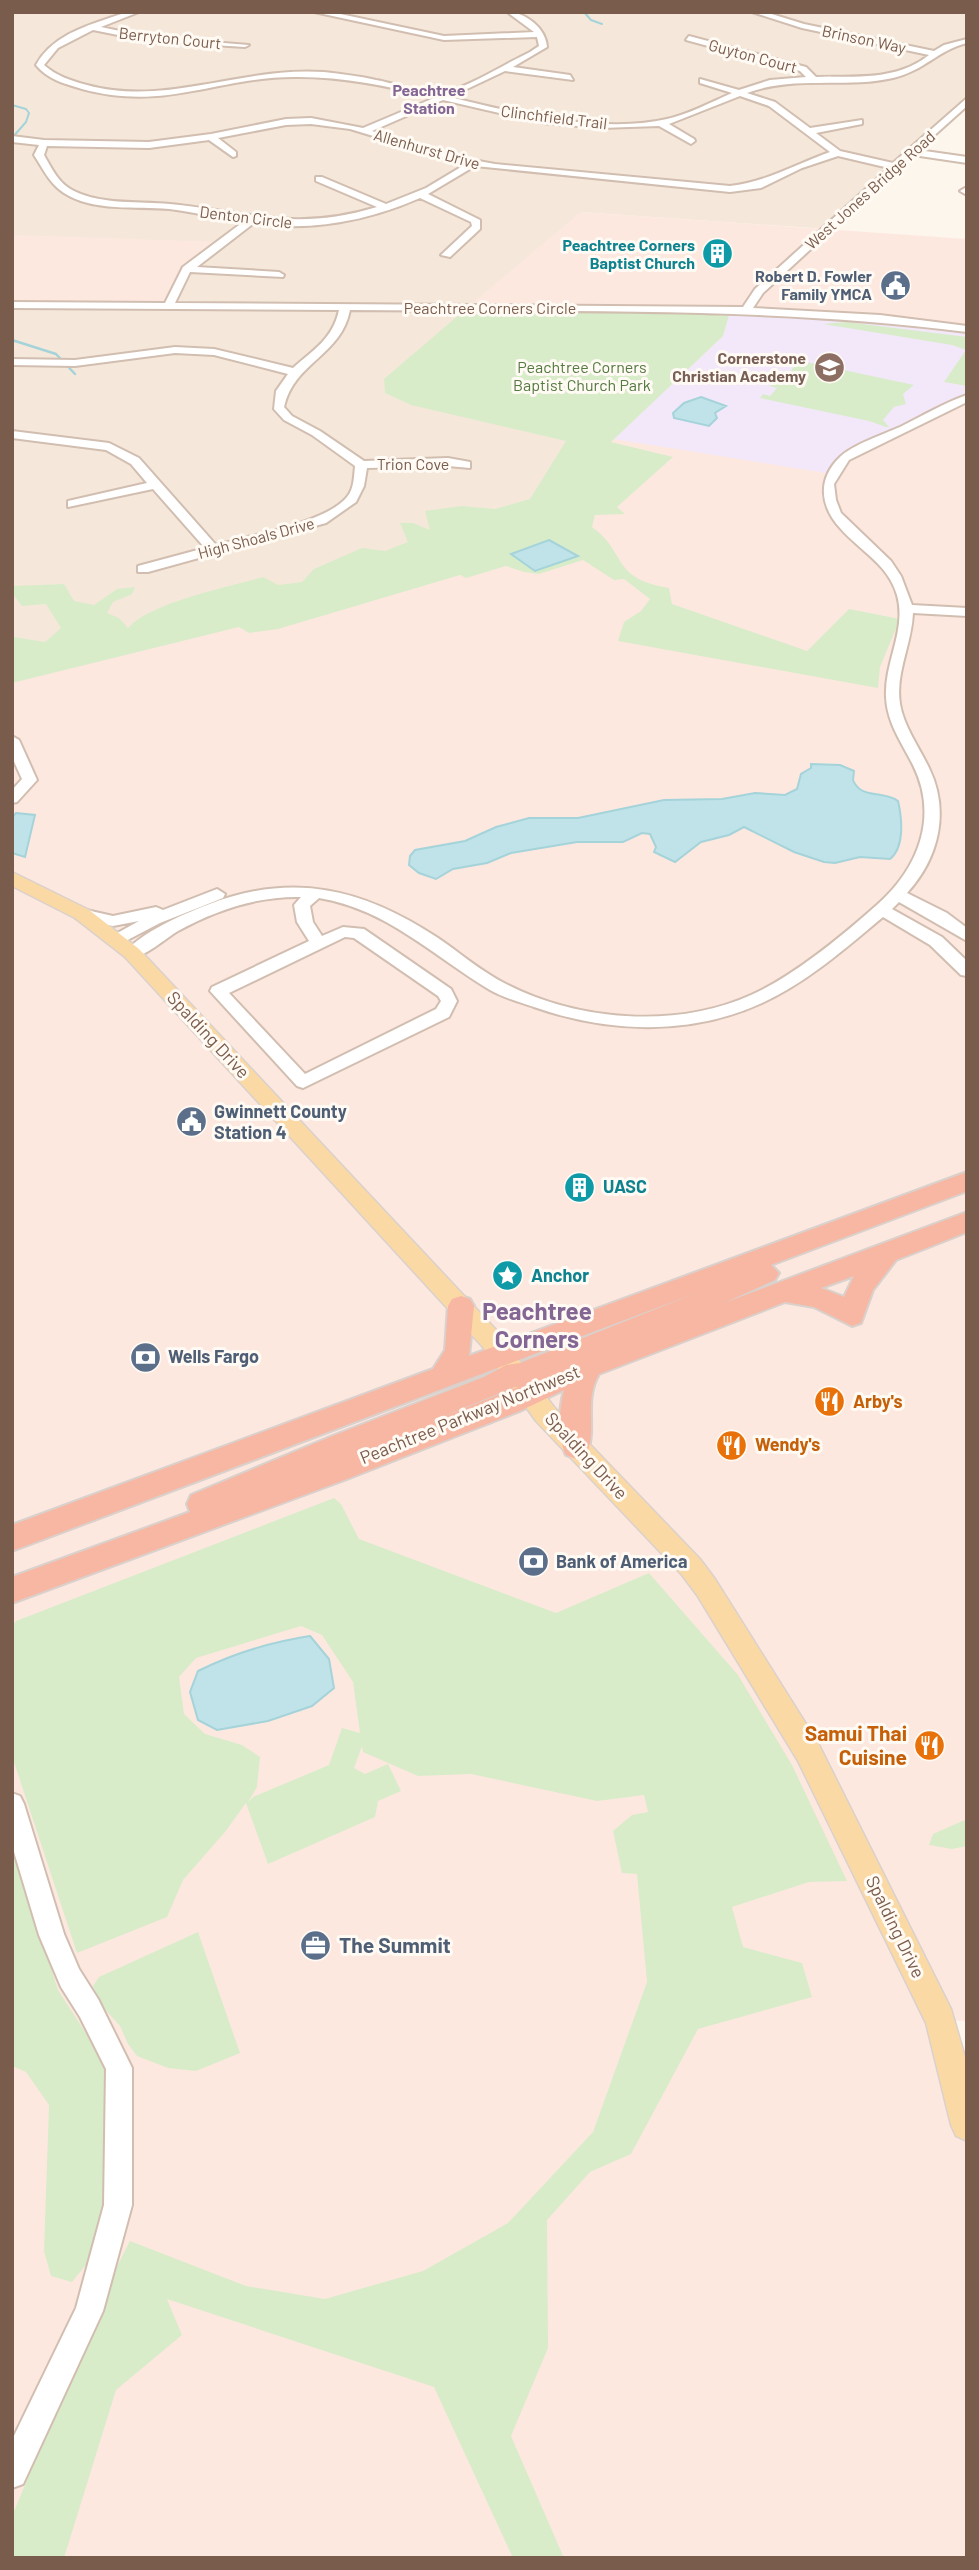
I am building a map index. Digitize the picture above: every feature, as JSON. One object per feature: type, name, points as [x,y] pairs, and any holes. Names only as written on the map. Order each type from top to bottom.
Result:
[{"type":"highway","points":[[516,1374],[689,1308],[818,1249],[842,1227],[967,1181]]},
{"type":"highway","points":[[782,1293],[817,1296],[832,1301],[852,1316],[861,1286],[896,1250],[967,1205]]},
{"type":"highway","name":"Peachtree Parkway Northwest","points":[[12,1538],[442,1378],[589,1366],[967,1222]]},
{"type":"highway","points":[[442,1378],[458,1351],[461,1306]]},
{"type":"highway","points":[[576,1447],[575,1397],[589,1366]]},
{"type":"highway","name":"Peachtree Parkway Northwest","points":[[12,1600],[25,1585],[337,1470],[516,1374]]},
{"type":"main road","name":"Spalding Drive","points":[[12,878],[82,914],[125,946],[461,1306],[576,1447],[691,1567],[808,1752],[940,2020],[967,2125]]},
{"type":"street","name":"Clinchfield Trail","points":[[135,12],[49,49],[40,65],[57,78],[99,92],[131,97],[168,96],[243,79],[295,74],[359,78],[534,117],[633,125],[660,123],[738,92],[771,83],[854,81],[890,76],[914,69],[932,53],[949,45],[967,41]]},
{"type":"street","points":[[318,12],[444,38],[540,34]]},
{"type":"street","points":[[363,131],[443,97],[533,54],[542,47],[540,34],[511,12]]},
{"type":"street","name":"Brinson Way","points":[[756,12],[803,26],[932,53]]},
{"type":"street","name":"Berryton Court","points":[[96,28],[131,36],[174,41],[245,45]]},
{"type":"street","name":"Guyton Court","points":[[689,38],[803,69],[814,80]]},
{"type":"street","points":[[167,48],[174,41]]},
{"type":"street","points":[[504,68],[570,78]]},
{"type":"street","points":[[703,81],[772,104],[837,153],[897,167]]},
{"type":"street","name":"West Jones Bridge Road","points":[[747,311],[749,303],[759,291],[967,101]]},
{"type":"street","name":"Allenhurst Drive","points":[[12,139],[44,143],[149,145],[211,137],[286,122],[332,123],[473,163],[730,189],[758,186],[799,166],[837,153]]},
{"type":"street","points":[[810,131],[859,122]]},
{"type":"street","points":[[660,123],[691,141]]},
{"type":"street","points":[[211,137],[233,153]]},
{"type":"street","name":"Denton Circle","points":[[44,143],[39,155],[60,187],[70,193],[91,199],[172,207],[253,220],[299,223],[332,221],[384,207],[442,185],[473,163]]},
{"type":"street","points":[[913,152],[967,160]]},
{"type":"street","points":[[319,179],[384,207]]},
{"type":"street","points":[[420,194],[468,214],[475,220],[477,227],[472,235],[446,255]]},
{"type":"street","points":[[169,305],[187,269],[253,220]]},
{"type":"street","points":[[187,269],[279,275]]},
{"type":"street","points":[[759,291],[760,299],[765,304],[790,312]]},
{"type":"street","name":"Peachtree Corners Circle","points":[[12,304],[790,312],[880,318],[967,329]]},
{"type":"street","points":[[345,307],[339,334],[295,372],[279,391],[278,407],[288,418],[316,433],[361,464]]},
{"type":"street","points":[[12,362],[75,363],[175,350],[214,352],[295,372]]},
{"type":"street","points":[[82,914],[113,921],[177,908],[218,894],[316,892],[344,897],[385,914],[499,988],[557,1010],[623,1021],[673,1020],[728,1010],[754,1000],[804,968],[882,910],[910,881],[929,846],[933,806],[928,780],[893,707],[892,686],[908,609],[906,597],[893,572],[837,518],[830,506],[828,484],[845,458],[967,398]]},
{"type":"street","points":[[12,434],[109,447],[135,461],[213,550]]},
{"type":"street","name":"Trion Cove","points":[[361,464],[466,465]]},
{"type":"street","name":"High Shoals Drive","points":[[143,569],[322,520],[346,505],[360,490],[361,464]]},
{"type":"street","points":[[72,504],[157,484]]},
{"type":"street","points":[[908,609],[967,612]]},
{"type":"street","points":[[12,740],[30,780],[12,799]]},
{"type":"street","points":[[316,892],[318,942]]},
{"type":"street","points":[[125,946],[253,895]]},
{"type":"street","points":[[898,895],[941,917],[967,936]]},
{"type":"street","points":[[125,946],[177,908]]},
{"type":"street","points":[[882,910],[930,937],[967,971]]},
{"type":"street","points":[[343,932],[358,933],[445,993],[449,1001],[443,1013],[303,1082],[218,991],[318,942],[343,932]]},
{"type":"street","points":[[12,1804],[52,1935],[69,1978],[89,2008],[119,2068],[118,2205],[89,2311],[12,2473]]},
{"type":"shaded area","points":[[12,12],[967,12],[967,101],[827,229],[581,212],[604,449],[531,520],[12,663]]},
{"type":"shaded area","points":[[581,212],[967,239],[967,2021],[941,2020],[967,2114],[967,2558],[12,2558],[12,663],[531,520],[614,439],[728,315],[467,308]]},
{"type":"shaded area","points":[[12,235],[224,242],[192,262],[175,278],[166,305],[12,305]]},
{"type":"shaded area","name":"Cornerstone Christian Academy","points":[[729,315],[874,322],[967,334],[967,398],[861,449],[832,474],[614,439],[723,336]]},
{"type":"green space","name":"Peachtree Corners Baptist Church Park","points":[[467,308],[729,315],[723,336],[611,442],[673,457],[617,507],[625,514],[595,515],[592,527],[611,546],[628,571],[650,584],[669,588],[672,604],[807,651],[849,609],[900,619],[880,667],[878,688],[618,641],[624,622],[641,611],[650,599],[624,579],[614,580],[583,560],[539,574],[506,566],[466,578],[460,575],[278,629],[249,633],[239,627],[12,683],[14,637],[45,642],[61,628],[46,604],[22,606],[12,593],[12,586],[64,584],[74,601],[94,605],[117,589],[135,587],[132,594],[113,602],[107,613],[119,618],[128,628],[154,610],[191,596],[263,577],[278,585],[302,582],[314,569],[362,548],[385,551],[408,542],[400,523],[413,523],[430,530],[425,511],[461,506],[495,509],[530,499],[566,441],[411,405],[385,393],[384,379]]},
{"type":"green space","points":[[847,322],[967,337],[967,386],[944,382],[966,350],[952,345],[823,324]]},
{"type":"green space","points":[[792,359],[914,385],[903,394],[906,404],[894,407],[883,420],[889,427],[760,398],[763,394],[770,396],[777,388],[770,386],[782,371],[790,372],[796,364],[790,362]]},
{"type":"green space","points":[[334,1498],[341,1504],[359,1539],[556,1613],[649,1573],[738,1675],[792,1765],[847,1881],[809,1882],[732,1907],[743,1947],[802,1963],[812,1997],[698,2029],[631,2154],[590,2172],[547,2220],[548,2348],[511,2436],[564,2558],[513,2558],[434,2387],[167,2299],[182,2335],[116,2390],[64,2558],[12,2558],[12,2516],[110,2280],[130,2241],[246,2286],[325,2299],[423,2271],[508,2223],[593,2132],[647,1982],[637,1874],[622,1873],[613,1831],[632,1815],[648,1812],[644,1795],[597,1801],[471,1774],[418,1776],[363,1752],[362,1746],[354,1768],[365,1774],[388,1764],[401,1791],[378,1801],[375,1817],[268,1864],[246,1803],[225,1832],[183,1880],[167,1917],[77,1953],[12,1756],[12,1626],[16,1621]],"holes":[[[301,1626],[322,1635],[353,1682],[360,1733],[342,1728],[329,1765],[253,1797],[248,1802],[257,1787],[260,1757],[242,1745],[205,1734],[184,1714],[179,1677],[196,1658]]]},
{"type":"green space","points":[[967,1819],[967,1846],[952,1849],[929,1845],[933,1834]]},
{"type":"green space","points":[[12,1844],[58,1990],[104,2061],[107,2185],[90,2260],[72,2282],[51,2276],[44,2251],[49,2105],[26,2072],[12,2066]]},
{"type":"green space","points":[[198,1932],[240,2053],[196,2071],[168,2068],[137,2056],[120,2026],[102,2006],[93,1986],[99,1977]]},
{"type":"water","points":[[701,397],[726,406],[715,413],[717,418],[709,426],[674,418],[673,413],[684,403]]},
{"type":"water","points":[[549,540],[578,556],[535,571],[511,554]]},
{"type":"water","points":[[811,764],[840,765],[854,771],[853,780],[861,790],[898,801],[900,840],[890,859],[860,857],[835,863],[824,862],[794,852],[744,827],[729,835],[701,842],[675,862],[654,852],[656,847],[650,834],[642,833],[623,842],[577,842],[511,853],[487,863],[453,869],[436,879],[419,873],[409,865],[410,856],[415,850],[465,841],[496,827],[529,818],[578,818],[664,800],[722,799],[755,793],[785,795],[797,789],[801,774],[811,768]]},
{"type":"water","points":[[16,813],[35,815],[25,857],[12,853],[12,818]]},
{"type":"water","points":[[310,1636],[329,1659],[334,1688],[312,1706],[268,1721],[217,1730],[198,1720],[190,1692],[198,1671],[253,1649]]},
{"type":"waterway","points":[[12,13],[17,12]]},
{"type":"waterway","points":[[584,12],[591,20],[602,24]]},
{"type":"waterway","points":[[12,105],[26,109],[29,113],[26,122],[12,138]]},
{"type":"waterway","points":[[12,340],[56,354],[75,374]]},
{"type":"place","name":"Peachtree Corners Baptist Church","points":[[718,254]]},
{"type":"place","name":"Robert D. Fowler Family YMCA","points":[[895,285]]},
{"type":"place","name":"Cornerstone Christian Academy","points":[[829,367]]},
{"type":"place","name":"Gwinnett County Station 4","points":[[191,1122]]},
{"type":"place","name":"UASC","points":[[580,1187]]},
{"type":"place","name":"Anchor","points":[[508,1276]]},
{"type":"place","name":"Wells Fargo","points":[[145,1357]]},
{"type":"place","name":"Arby's","points":[[830,1402]]},
{"type":"place","name":"Wendy's","points":[[732,1445]]},
{"type":"place","name":"Bank of America","points":[[533,1562]]},
{"type":"place","name":"Samui Thai Cuisine","points":[[930,1746]]},
{"type":"place","name":"The Summit","points":[[316,1946]]},
{"type":"district","name":"Peachtree Station","points":[[429,99]]},
{"type":"district","name":"Peachtree Corners","points":[[537,1326]]}]
